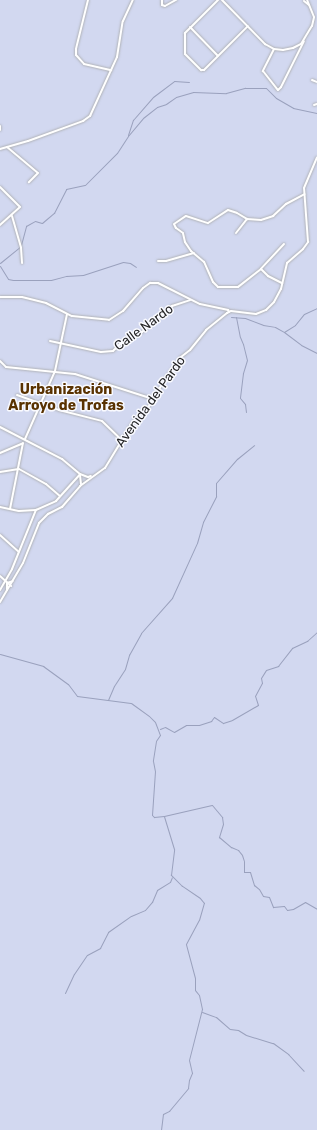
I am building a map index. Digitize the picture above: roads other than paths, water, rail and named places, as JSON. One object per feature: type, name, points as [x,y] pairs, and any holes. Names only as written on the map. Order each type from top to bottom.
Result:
[{"type":"street","points":[[88,0],[76,49],[76,55],[84,64],[111,70]]},
{"type":"street","points":[[0,149],[87,119],[92,112],[119,53],[125,15],[133,0]]},
{"type":"street","points":[[162,0],[162,5],[165,6],[176,0]]},
{"type":"street","points":[[218,0],[185,33],[185,54],[201,70],[204,70],[248,26]]},
{"type":"street","points":[[222,0],[265,44],[274,49],[283,50],[295,47],[305,39]]},
{"type":"street","points":[[274,49],[263,71],[278,90],[281,87],[314,22],[313,12],[305,0]]},
{"type":"street","points":[[190,27],[218,56]]},
{"type":"street","points":[[295,47],[299,52]]},
{"type":"street","points":[[312,80],[317,82]]},
{"type":"street","points":[[7,147],[38,172],[29,182]]},
{"type":"street","points":[[0,297],[22,297],[46,303],[72,316],[109,320],[123,311],[136,294],[150,284],[158,283],[200,304],[228,310],[229,312],[256,314],[262,312],[277,298],[287,263],[308,242],[305,200],[306,182],[317,158]]},
{"type":"street","points":[[0,187],[20,207],[12,216],[0,225]]},
{"type":"street","points":[[284,244],[261,269],[235,288],[218,287],[213,282],[204,262],[194,253],[186,242],[183,233],[174,225],[183,216],[189,216],[208,223],[228,210],[247,219],[267,218],[286,204],[305,194]]},
{"type":"street","points":[[299,198],[305,200]]},
{"type":"street","points":[[12,216],[20,246],[22,263]]},
{"type":"street","points":[[236,233],[247,219]]},
{"type":"street","points":[[158,261],[166,261],[194,253]]},
{"type":"street","points":[[261,269],[268,276],[282,283]]},
{"type":"street","name":"Calle Nardo","points":[[50,342],[101,352],[113,351],[120,344],[133,339],[172,306],[183,301],[191,300]]},
{"type":"street","name":"Avenida del Pardo","points":[[0,602],[11,586],[40,523],[48,514],[62,507],[80,486],[84,478],[102,470],[133,422],[146,410],[176,362],[190,350],[206,330],[229,312]]},
{"type":"street","points":[[10,509],[24,440],[55,371],[62,344],[67,314]]},
{"type":"street","points":[[0,361],[6,367],[75,374],[153,399]]},
{"type":"street","points":[[16,395],[39,404],[102,421],[122,440]]},
{"type":"street","points":[[0,427],[62,459],[84,478]]},
{"type":"street","points":[[0,453],[24,440]]},
{"type":"street","points":[[0,472],[19,469],[46,484],[60,497]]},
{"type":"street","points":[[84,478],[90,477],[102,470]]},
{"type":"street","points":[[0,507],[36,510],[56,501],[80,474]]},
{"type":"street","points":[[80,486],[84,478]]},
{"type":"street","points":[[0,590],[6,582],[36,510]]},
{"type":"street","points":[[0,536],[19,552]]},
{"type":"street","points":[[0,576],[11,586]]},
{"type":"street","points":[[6,582],[14,580]]},
{"type":"street","points":[[6,582],[6,594]]},
{"type":"waterway","points":[[128,135],[133,120],[153,97],[174,81],[189,82]]},
{"type":"waterway","points":[[21,245],[26,226],[35,221],[42,223],[54,213],[66,189],[85,185],[117,153],[128,136],[143,118],[157,107],[166,104],[176,97],[193,92],[226,93],[245,88],[266,88],[276,98],[293,108],[317,113]]},
{"type":"waterway","points":[[0,263],[20,247]]},
{"type":"waterway","points":[[0,266],[8,279],[13,280],[51,280],[66,276],[83,275],[123,262],[130,263],[136,267]]},
{"type":"waterway","points":[[284,332],[295,325],[304,314],[317,308]]},
{"type":"waterway","points":[[231,317],[245,318],[263,325],[275,327],[301,345],[317,353]]},
{"type":"waterway","points":[[236,317],[247,360],[243,373],[240,398],[245,404],[246,412]]},
{"type":"waterway","points":[[108,700],[114,686],[125,669],[129,655],[141,633],[172,598],[197,543],[203,522],[216,496],[216,483],[237,459],[254,445]]},
{"type":"waterway","points":[[160,729],[165,727],[174,732],[186,725],[199,725],[211,721],[214,717],[223,723],[232,720],[258,705],[255,696],[262,683],[261,678],[266,670],[278,666],[292,648],[307,641],[317,632]]},
{"type":"waterway","points":[[0,654],[43,666],[68,684],[77,696],[131,703],[149,716],[155,722],[160,735],[156,741],[153,761],[155,771],[152,815],[154,817],[164,816],[212,805],[222,817],[223,824],[219,837],[231,847],[238,850],[242,855],[244,861],[244,872],[250,872],[254,885],[259,889],[263,896],[269,897],[273,907],[284,906],[287,910],[293,909],[305,902],[317,909]]},
{"type":"waterway","points":[[161,1130],[163,1114],[169,1111],[188,1088],[192,1073],[189,1060],[202,1009],[199,995],[195,990],[195,978],[186,944],[199,920],[204,903],[200,898],[182,886],[171,875],[174,849],[164,817]]},
{"type":"waterway","points":[[65,993],[74,974],[87,955],[100,948],[108,932],[131,916],[145,910],[152,902],[157,890],[170,882],[172,877]]},
{"type":"waterway","points":[[202,1012],[216,1017],[230,1029],[238,1030],[246,1035],[273,1043],[288,1054],[304,1071]]},
{"type":"district","name":"Urbanización Arroyo de Trofas","points":[[66,398]]}]
